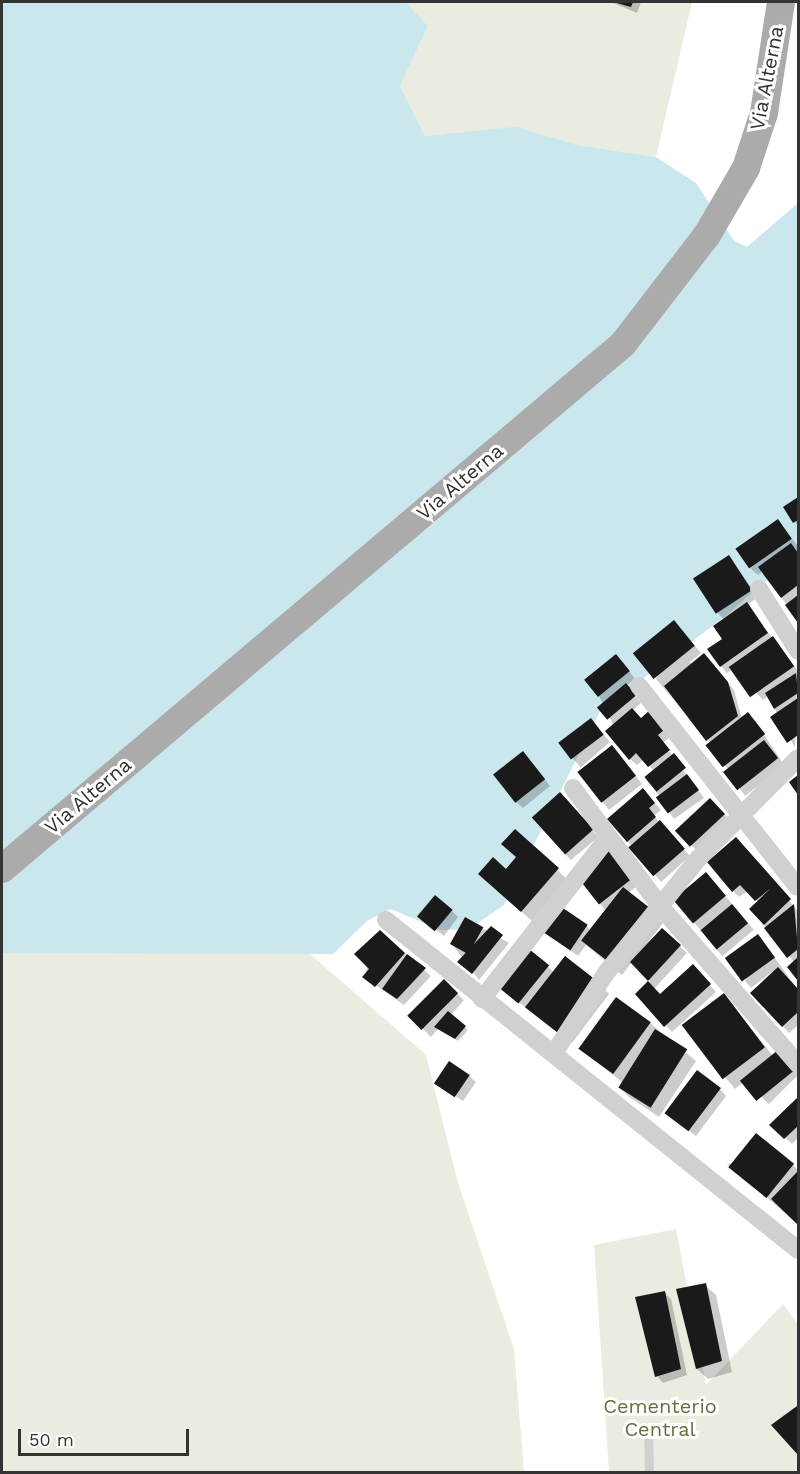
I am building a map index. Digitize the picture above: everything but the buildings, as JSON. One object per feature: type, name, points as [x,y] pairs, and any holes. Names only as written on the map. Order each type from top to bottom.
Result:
[{"type":"main road","name":"Via Alterna","points":[[2,869],[623,344],[707,236],[746,168],[764,113],[781,2]]},
{"type":"street","points":[[759,589],[798,651]]},
{"type":"street","points":[[639,686],[744,815],[798,887]]},
{"type":"street","points":[[554,1053],[660,906],[798,758]]},
{"type":"street","points":[[573,788],[660,906],[795,1052]]},
{"type":"street","points":[[482,999],[608,838]]},
{"type":"street","points":[[386,920],[482,999],[797,1243]]},
{"type":"lane","points":[[648,1430],[649,1473]]},
{"type":"green space","points":[[406,2],[692,2],[656,157],[577,145],[516,128],[425,136],[400,86],[428,26]]},
{"type":"green space","points":[[798,203],[798,551],[728,614],[600,711],[504,905],[441,930],[391,909],[368,920],[333,954],[310,954],[426,1055],[458,1183],[514,1349],[524,1472],[2,1472],[2,229],[485,535]]},
{"type":"green space","name":"Cementerio Central","points":[[676,1229],[706,1385],[783,1304],[798,1324],[798,1472],[609,1472],[594,1245]]},
{"type":"water","points":[[2,2],[406,2],[428,26],[400,86],[425,136],[516,127],[577,145],[656,157],[696,183],[734,241],[747,247],[798,203],[798,551],[728,614],[600,711],[504,905],[469,929],[441,930],[391,909],[368,920],[333,954],[2,953]]}]
